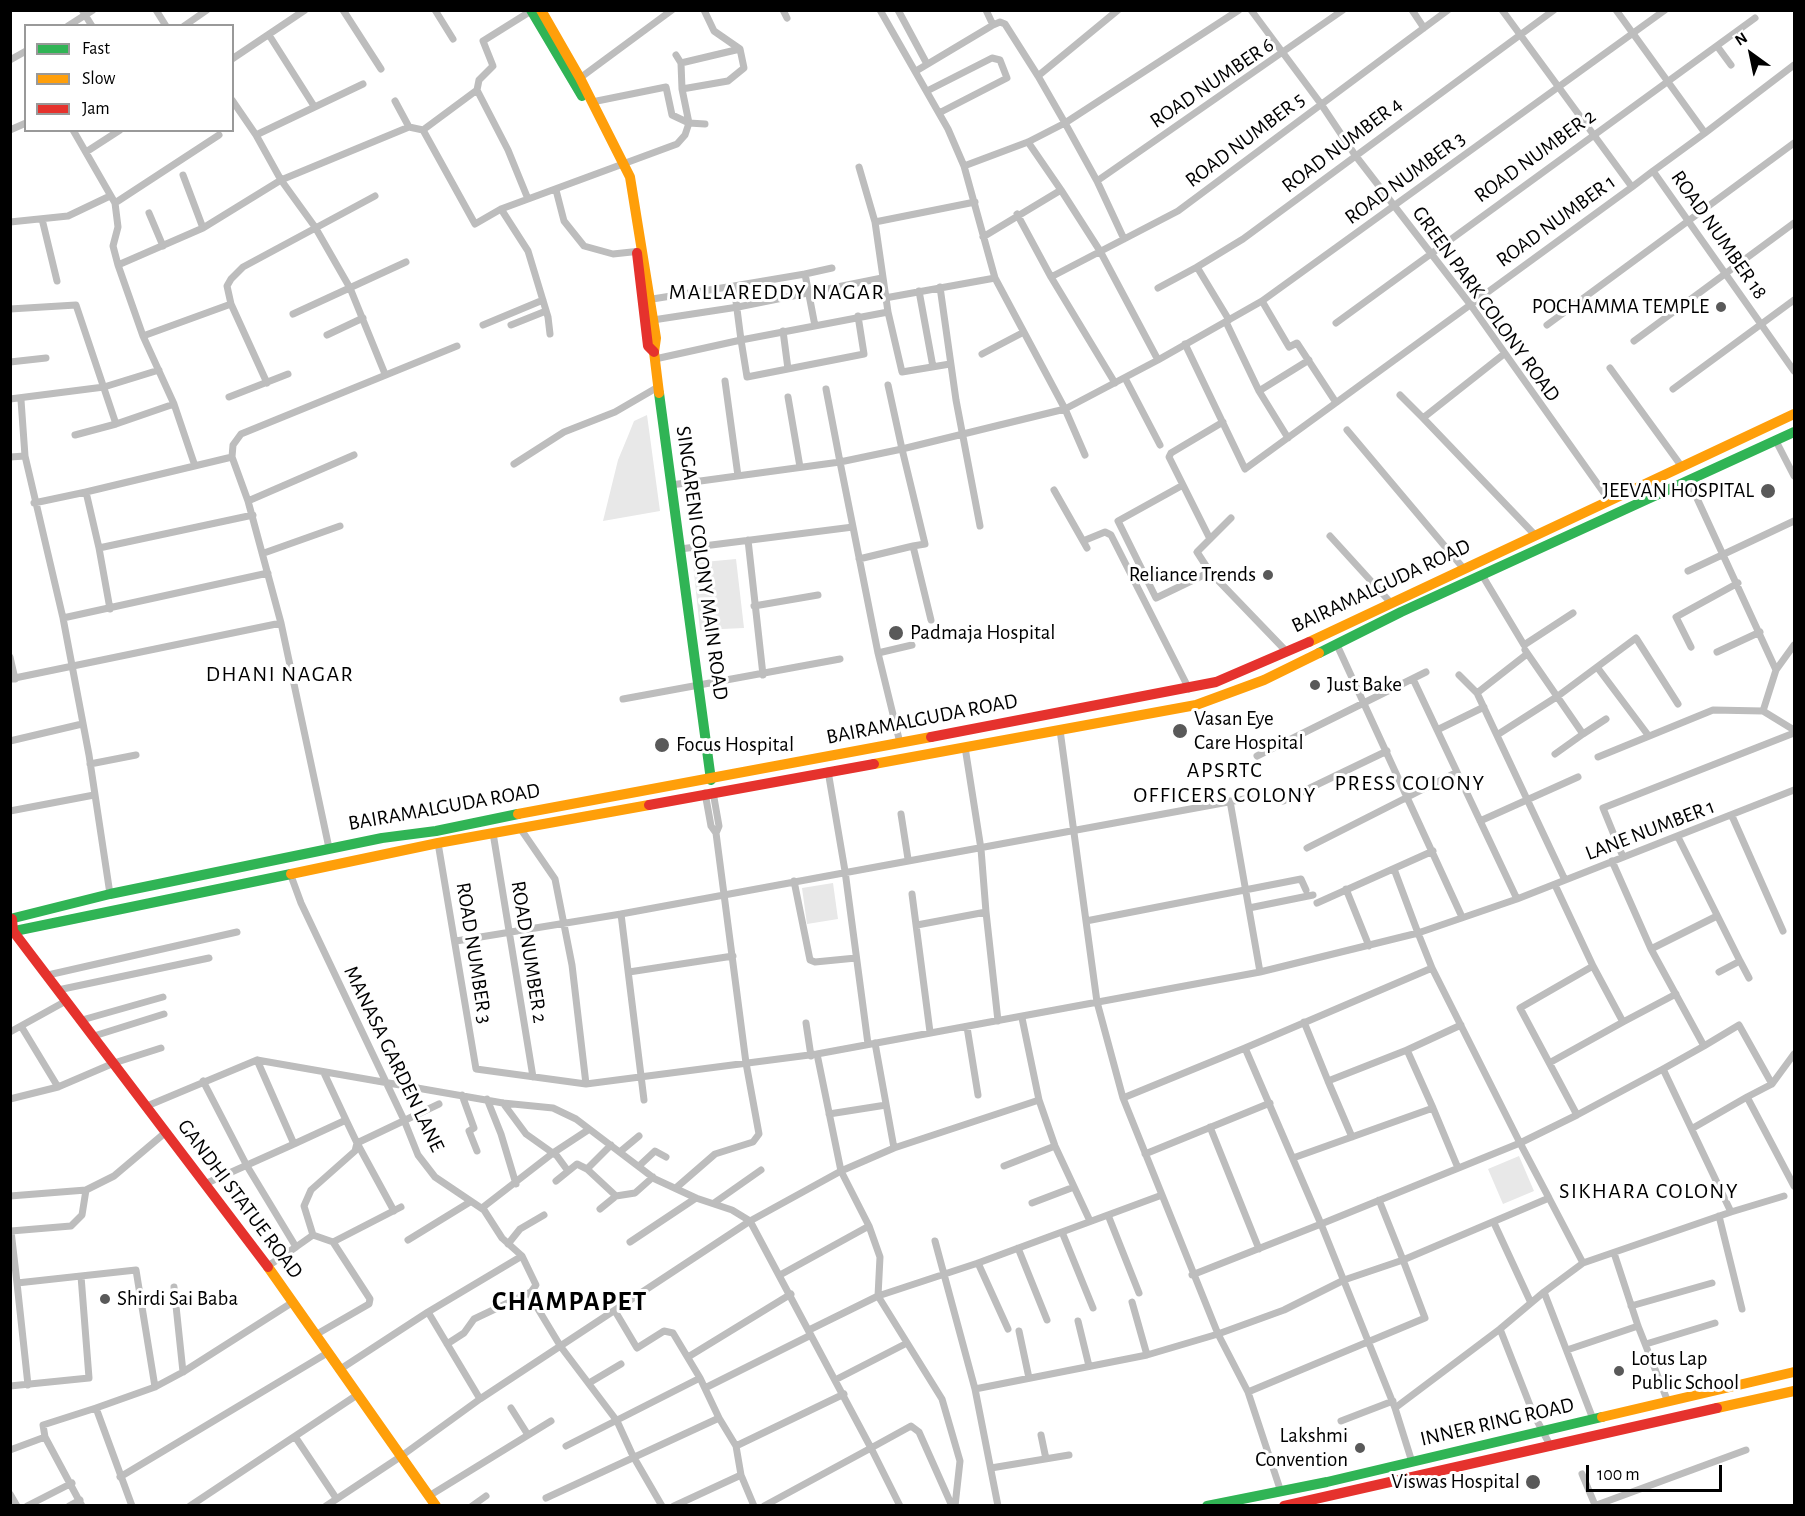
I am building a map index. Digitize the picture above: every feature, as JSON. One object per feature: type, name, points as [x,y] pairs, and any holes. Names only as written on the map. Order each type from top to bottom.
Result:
[{"type":"main road","name":"SINGARENI COLONY MAIN ROAD","points":[[531,10],[541,16],[630,177],[647,300],[648,346],[654,356]]},
{"type":"main road","name":"SINGARENI COLONY MAIN ROAD","points":[[560,51],[580,78],[622,163]]},
{"type":"main road","name":"SINGARENI COLONY MAIN ROAD","points":[[647,300],[657,345],[654,356],[711,780]]},
{"type":"main road","name":"BAIRAMALGUDA ROAD","points":[[11,919],[110,894],[329,848],[711,780],[1211,683],[1391,603],[1794,414]]},
{"type":"main road","name":"BAIRAMALGUDA ROAD","points":[[12,932],[438,843],[1159,713],[1216,699],[1794,432]]},
{"type":"main road","points":[[1725,447],[1731,461]]},
{"type":"main road","points":[[1211,683],[1216,699]]},
{"type":"main road","points":[[11,919],[12,932]]},
{"type":"main road","name":"GANDHI STATUE ROAD","points":[[12,932],[48,975],[207,1183],[317,1334],[339,1370],[436,1506]]},
{"type":"main road","name":"INNER RING ROAD","points":[[1207,1506],[1281,1492],[1794,1372]]},
{"type":"main road","name":"INNER RING ROAD","points":[[1284,1506],[1321,1503],[1794,1391]]},
{"type":"street","points":[[71,24],[84,13],[93,10]]},
{"type":"street","points":[[156,10],[165,24]]},
{"type":"street","points":[[187,24],[207,10]]},
{"type":"street","points":[[234,58],[305,10]]},
{"type":"street","points":[[343,10],[381,69]]},
{"type":"street","points":[[435,10],[453,39]]},
{"type":"street","points":[[528,199],[477,90],[479,80],[493,66],[483,41],[531,10]]},
{"type":"street","points":[[580,78],[672,10]]},
{"type":"street","points":[[682,89],[728,81],[744,68],[740,49],[714,31],[704,10]]},
{"type":"street","points":[[783,10],[787,18]]},
{"type":"street","points":[[880,10],[939,113],[964,166],[995,278],[1022,333],[1065,409],[1085,455]]},
{"type":"street","points":[[898,10],[927,64]]},
{"type":"street","points":[[986,10],[993,24]]},
{"type":"street","points":[[1038,76],[1118,10]]},
{"type":"street","points":[[964,166],[1028,142],[1065,123],[1239,10]]},
{"type":"street","name":"GREEN PARK COLONY ROAD","points":[[1251,10],[1322,104],[1355,155],[1470,304],[1609,500]]},
{"type":"street","name":"ROAD NUMBER 6","points":[[1097,181],[1284,54],[1343,10]]},
{"type":"street","points":[[1412,10],[1424,28]]},
{"type":"street","name":"ROAD NUMBER 5","points":[[1051,277],[1178,211],[1448,10]]},
{"type":"street","points":[[1502,10],[1632,187]]},
{"type":"street","name":"ROAD NUMBER 4","points":[[1158,288],[1243,239],[1554,10]]},
{"type":"street","points":[[1616,10],[1705,134]]},
{"type":"street","name":"ROAD NUMBER 3","points":[[671,485],[840,462],[1065,409],[1262,301],[1665,10]]},
{"type":"street","name":"ROAD NUMBER 2","points":[[1336,323],[1593,133],[1755,18]]},
{"type":"street","points":[[916,71],[993,24],[1000,22],[1005,24],[1065,123],[1097,181],[1124,239]]},
{"type":"street","points":[[269,35],[314,106]]},
{"type":"street","points":[[1717,46],[1731,65]]},
{"type":"street","points":[[681,63],[740,49]]},
{"type":"street","points":[[10,60],[24,52]]},
{"type":"street","points":[[423,130],[475,224],[501,209],[677,144],[685,135],[689,123],[682,89],[681,63],[675,55]]},
{"type":"street","points":[[927,91],[992,58],[1000,60],[1008,74],[1007,78],[939,113]]},
{"type":"street","points":[[1653,171],[1794,65]]},
{"type":"street","points":[[256,135],[363,84]]},
{"type":"street","points":[[592,102],[666,87],[672,115],[689,123],[705,124]]},
{"type":"street","points":[[118,266],[203,228],[281,180],[409,127],[423,130],[477,90]]},
{"type":"street","points":[[395,101],[409,127]]},
{"type":"street","points":[[234,103],[256,135],[281,180],[315,227],[350,288],[385,374]]},
{"type":"street","points":[[10,130],[24,124]]},
{"type":"street","points":[[74,132],[113,199],[118,227],[113,246],[118,266],[143,336],[174,404],[195,466]]},
{"type":"street","points":[[86,152],[117,132]]},
{"type":"street","points":[[10,222],[42,219],[82,211],[113,199],[219,135]]},
{"type":"street","points":[[1028,142],[1100,251],[1158,360]]},
{"type":"street","points":[[1547,326],[1794,143]]},
{"type":"street","points":[[859,167],[875,222],[885,298],[902,372],[950,364]]},
{"type":"street","name":"ROAD NUMBER 18","points":[[1632,187],[1653,171],[1794,371]]},
{"type":"street","points":[[183,175],[203,228]]},
{"type":"street","name":"ROAD NUMBER 1","points":[[1222,422],[1245,469],[1335,401],[1632,187]]},
{"type":"street","points":[[556,190],[564,221],[584,246],[613,254],[640,251]]},
{"type":"street","points":[[983,237],[1017,214],[1061,190]]},
{"type":"street","points":[[267,383],[231,304],[227,286],[243,267],[375,196]]},
{"type":"street","points":[[875,222],[975,201]]},
{"type":"street","points":[[501,209],[528,251],[546,311],[550,334]]},
{"type":"street","points":[[149,213],[163,246]]},
{"type":"street","points":[[1017,214],[1051,277],[1115,383]]},
{"type":"street","points":[[42,219],[57,281]]},
{"type":"street","points":[[1634,341],[1794,223]]},
{"type":"street","points":[[293,314],[406,262]]},
{"type":"street","points":[[1197,267],[1227,321],[1259,390],[1288,438]]},
{"type":"street","points":[[647,300],[832,268]]},
{"type":"street","points":[[805,274],[815,326]]},
{"type":"street","points":[[653,320],[809,294],[882,278]]},
{"type":"street","points":[[885,298],[995,278]]},
{"type":"street","points":[[734,286],[747,377],[864,354],[858,316]]},
{"type":"street","points":[[940,287],[962,434],[981,526]]},
{"type":"street","points":[[919,291],[933,367]]},
{"type":"street","points":[[483,325],[543,300]]},
{"type":"street","points":[[1673,389],[1794,300]]},
{"type":"street","points":[[1262,301],[1289,347],[1298,343],[1335,401]]},
{"type":"street","points":[[143,336],[231,304]]},
{"type":"street","points":[[10,309],[76,305],[116,424]]},
{"type":"street","points":[[511,325],[546,311]]},
{"type":"street","points":[[654,356],[888,312]]},
{"type":"street","points":[[327,335],[363,318]]},
{"type":"street","points":[[783,331],[788,369]]},
{"type":"street","points":[[982,354],[1022,333]]},
{"type":"street","points":[[1185,344],[1222,422],[1171,453],[1169,457],[1210,539]]},
{"type":"street","points":[[329,848],[281,623],[253,515],[232,458],[233,445],[241,434],[457,346]]},
{"type":"street","points":[[1423,418],[1504,354]]},
{"type":"street","points":[[10,362],[46,358]]},
{"type":"street","points":[[1259,390],[1310,360]]},
{"type":"street","points":[[1610,368],[1682,467]]},
{"type":"street","points":[[10,399],[21,400],[104,387],[159,370]]},
{"type":"street","points":[[229,397],[288,374]]},
{"type":"street","points":[[1125,378],[1160,445]]},
{"type":"street","points":[[725,381],[738,476]]},
{"type":"street","points":[[859,559],[925,544],[888,385]]},
{"type":"street","points":[[514,464],[564,432],[615,412],[658,387]]},
{"type":"street","points":[[826,389],[859,559],[900,743]]},
{"type":"street","points":[[1400,395],[1535,536]]},
{"type":"street","points":[[788,397],[800,467]]},
{"type":"street","points":[[21,400],[25,456],[34,503],[63,618],[70,666],[90,764],[110,894]]},
{"type":"street","points":[[75,435],[174,404]]},
{"type":"street","points":[[1347,430],[1464,569]]},
{"type":"street","points":[[1776,441],[1794,476]]},
{"type":"street","points":[[248,501],[354,455]]},
{"type":"street","points":[[10,458],[25,456]]},
{"type":"street","points":[[34,503],[232,458]]},
{"type":"street","points":[[1689,481],[1725,554],[1776,670]]},
{"type":"street","points":[[1183,485],[1120,519],[1118,524],[1156,598],[1210,572]]},
{"type":"street","points":[[1054,490],[1087,548]]},
{"type":"street","points":[[86,492],[110,609]]},
{"type":"street","points":[[99,548],[253,515]]},
{"type":"street","points":[[1231,518],[1197,552],[1210,572],[1286,651]]},
{"type":"street","points":[[1688,571],[1794,521]]},
{"type":"street","points":[[264,553],[340,526]]},
{"type":"street","points":[[680,549],[853,527]]},
{"type":"street","points":[[1083,541],[1105,532],[1111,535],[1189,689]]},
{"type":"street","points":[[1330,536],[1391,603]]},
{"type":"street","points":[[748,540],[763,675]]},
{"type":"street","points":[[913,546],[931,620]]},
{"type":"street","points":[[63,618],[268,573]]},
{"type":"street","points":[[1482,575],[1524,645],[1527,654],[1582,734]]},
{"type":"street","points":[[1691,647],[1676,617],[1738,584]]},
{"type":"street","points":[[754,606],[818,595]]},
{"type":"street","points":[[1524,645],[1573,613]]},
{"type":"street","points":[[10,657],[13,679],[281,623]]},
{"type":"street","points":[[1717,652],[1760,632]]},
{"type":"street","points":[[1497,735],[1558,696],[1636,638],[1678,704]]},
{"type":"street","points":[[879,653],[912,645]]},
{"type":"street","points":[[1337,645],[1365,701],[1462,917]]},
{"type":"street","points":[[1762,711],[1776,670],[1794,645]]},
{"type":"street","points":[[1477,693],[1527,654]]},
{"type":"street","points":[[622,699],[763,675],[840,659]]},
{"type":"street","points":[[1598,667],[1648,735]]},
{"type":"street","points":[[1257,756],[1426,672]]},
{"type":"street","points":[[1459,675],[1477,693],[1564,880]]},
{"type":"street","points":[[1413,679],[1517,899]]},
{"type":"street","points":[[1437,730],[1484,707]]},
{"type":"street","points":[[1598,757],[1713,710],[1762,711],[1794,732]]},
{"type":"street","points":[[1555,754],[1606,719]]},
{"type":"street","points":[[10,741],[82,724]]},
{"type":"street","points":[[1060,730],[1097,1002],[1123,1098],[1192,1275],[1218,1335],[1248,1392],[1281,1492]]},
{"type":"street","points":[[1623,857],[1604,808],[1794,732]]},
{"type":"street","points":[[965,747],[981,849],[998,1021]]},
{"type":"street","points":[[1283,801],[1387,751]]},
{"type":"street","points":[[90,764],[136,755]]},
{"type":"street","points":[[828,771],[845,871],[856,958],[894,1148]]},
{"type":"street","points":[[1307,848],[1457,772]]},
{"type":"street","points":[[1480,821],[1578,777]]},
{"type":"street","name":"LANE NUMBER 1","points":[[476,1070],[586,1084],[814,1055],[1260,972],[1418,933],[1555,885],[1794,790]]},
{"type":"street","points":[[677,1188],[715,1154],[740,1148],[756,1139],[759,1134],[746,1063],[716,833],[719,826],[709,793]]},
{"type":"street","points":[[10,811],[94,795]]},
{"type":"street","points":[[456,941],[621,914],[909,859],[981,849],[1250,798]]},
{"type":"street","points":[[1230,801],[1260,972]]},
{"type":"street","points":[[901,814],[909,859]]},
{"type":"street","points":[[1732,816],[1784,931]]},
{"type":"street","points":[[520,828],[555,879],[564,923],[586,1084]]},
{"type":"street","name":"ROAD NUMBER 2","points":[[493,833],[533,1077]]},
{"type":"street","points":[[1678,837],[1749,978]]},
{"type":"street","name":"ROAD NUMBER 3","points":[[438,843],[476,1070]]},
{"type":"street","points":[[1317,903],[1433,851]]},
{"type":"street","points":[[1612,861],[1651,950],[1704,1046]]},
{"type":"street","points":[[1394,869],[1432,968],[1583,1263]]},
{"type":"street","name":"MANASA GARDEN LANE","points":[[290,873],[301,903],[404,1120],[418,1155],[435,1177],[482,1208],[508,1244],[516,1248],[522,1256],[536,1285],[531,1292],[532,1299],[561,1347],[617,1421],[633,1456],[662,1506]]},
{"type":"street","points":[[1086,921],[1301,879],[1306,890]]},
{"type":"street","points":[[794,881],[810,960],[856,958]]},
{"type":"street","points":[[1555,885],[1593,966],[1623,1022]]},
{"type":"street","points":[[1346,890],[1369,946]]},
{"type":"street","points":[[912,894],[930,1032]]},
{"type":"street","points":[[1249,908],[1313,895]]},
{"type":"street","points":[[917,925],[986,912]]},
{"type":"street","points":[[621,914],[644,1100]]},
{"type":"street","points":[[1651,950],[1717,916]]},
{"type":"street","points":[[48,975],[237,932]]},
{"type":"street","points":[[629,972],[733,956]]},
{"type":"street","points":[[58,990],[209,958]]},
{"type":"street","points":[[1719,972],[1740,961]]},
{"type":"street","points":[[1577,1115],[1551,1062],[1520,1008],[1593,966]]},
{"type":"street","points":[[1123,1098],[1432,968]]},
{"type":"street","points":[[1551,1062],[1676,994]]},
{"type":"street","points":[[82,1020],[163,998]]},
{"type":"street","points":[[10,1032],[66,1001]]},
{"type":"street","points":[[94,1036],[164,1014]]},
{"type":"street","points":[[1022,1018],[1039,1100],[1055,1146],[1090,1221]]},
{"type":"street","points":[[1304,1022],[1352,1137]]},
{"type":"street","points":[[806,1023],[830,1114],[841,1171],[869,1226],[880,1257],[878,1296],[942,1400],[960,1461],[954,1506]]},
{"type":"street","points":[[1328,1081],[1407,1050],[1461,1025]]},
{"type":"street","points":[[1192,1275],[1520,1143],[1663,1069],[1739,1025],[1772,1084]]},
{"type":"street","points":[[21,1026],[58,1087]]},
{"type":"street","points":[[967,1027],[978,1095]]},
{"type":"street","points":[[10,1099],[58,1087],[114,1063],[161,1048]]},
{"type":"street","points":[[1245,1048],[1344,1280],[1394,1405],[1412,1462]]},
{"type":"street","points":[[1407,1050],[1458,1168]]},
{"type":"street","points":[[1693,1128],[1772,1084],[1794,1054]]},
{"type":"street","points":[[257,1060],[294,1144]]},
{"type":"street","points":[[147,1106],[257,1060],[385,1083],[553,1108],[576,1119],[588,1130],[621,1151],[653,1178],[696,1198],[714,1203],[750,1221],[837,1379],[900,1506]]},
{"type":"street","points":[[1663,1069],[1731,1212]]},
{"type":"street","points":[[324,1072],[357,1143],[398,1209],[333,1242]]},
{"type":"street","points":[[203,1081],[247,1166],[296,1247]]},
{"type":"street","points":[[462,1095],[474,1128],[469,1131],[477,1151]]},
{"type":"street","points":[[1747,1097],[1794,1186]]},
{"type":"street","points":[[487,1099],[501,1134],[516,1184]]},
{"type":"street","points":[[326,1506],[400,1457],[480,1399],[750,1221],[841,1171],[894,1148],[1039,1100]]},
{"type":"street","points":[[503,1102],[526,1134],[553,1153],[568,1171]]},
{"type":"street","points":[[1145,1154],[1270,1103]]},
{"type":"street","points":[[313,1235],[304,1206],[310,1190],[355,1151],[357,1143],[440,1104]]},
{"type":"street","points":[[830,1114],[886,1105]]},
{"type":"street","points":[[1293,1158],[1433,1108]]},
{"type":"street","points":[[207,1183],[346,1120]]},
{"type":"street","points":[[1210,1127],[1259,1249]]},
{"type":"street","points":[[482,1208],[516,1184],[553,1153],[588,1130]]},
{"type":"street","points":[[10,1196],[86,1190],[114,1176],[166,1132]]},
{"type":"street","points":[[621,1151],[639,1136]]},
{"type":"street","points":[[587,1169],[611,1145]]},
{"type":"street","points":[[1004,1166],[1055,1146]]},
{"type":"street","points":[[639,1166],[655,1151],[666,1157]]},
{"type":"street","points":[[556,1181],[579,1163],[616,1196]]},
{"type":"street","points":[[714,1203],[761,1170]]},
{"type":"street","points":[[600,1209],[616,1196],[635,1193],[653,1178]]},
{"type":"street","points":[[1032,1203],[1074,1187]]},
{"type":"street","points":[[28,1385],[17,1283],[12,1259],[11,1231],[71,1226],[79,1220],[85,1209],[86,1190]]},
{"type":"street","points":[[705,1388],[878,1296],[978,1263],[1162,1195]]},
{"type":"street","points":[[1341,1421],[1394,1405],[1500,1329],[1583,1263],[1784,1196]]},
{"type":"street","points":[[630,1242],[696,1198]]},
{"type":"street","points":[[975,1389],[1147,1354],[1218,1335],[1284,1310],[1344,1280],[1403,1260],[1549,1198]]},
{"type":"street","points":[[1248,1392],[1425,1318],[1379,1200]]},
{"type":"street","points":[[408,1240],[470,1202]]},
{"type":"street","points":[[508,1244],[520,1229],[544,1215]]},
{"type":"street","points":[[1108,1215],[1139,1293]]},
{"type":"street","points":[[1719,1216],[1742,1309]]},
{"type":"street","points":[[1494,1223],[1531,1303]]},
{"type":"street","points":[[780,1275],[869,1226]]},
{"type":"street","points":[[1062,1232],[1094,1308]]},
{"type":"street","points":[[313,1235],[333,1242],[370,1299],[369,1304],[317,1334]]},
{"type":"street","points":[[268,1266],[313,1235]]},
{"type":"street","points":[[935,1241],[975,1389],[998,1506]]},
{"type":"street","points":[[1018,1248],[1047,1320]]},
{"type":"street","points":[[1614,1253],[1638,1326],[1668,1402]]},
{"type":"street","points":[[339,1370],[428,1312],[522,1256]]},
{"type":"street","points":[[978,1263],[1008,1329]]},
{"type":"street","points":[[17,1283],[135,1270],[154,1387]]},
{"type":"street","points":[[10,1386],[89,1378],[81,1276]]},
{"type":"street","points":[[1631,1306],[1712,1283]]},
{"type":"street","points":[[174,1287],[183,1372]]},
{"type":"street","points":[[447,1344],[464,1334],[474,1320],[531,1292]]},
{"type":"street","points":[[1544,1292],[1593,1419]]},
{"type":"street","points":[[688,1357],[790,1294]]},
{"type":"street","points":[[69,1506],[81,1503],[45,1437],[43,1425],[154,1387],[183,1372],[293,1302]]},
{"type":"street","points":[[1132,1302],[1147,1354]]},
{"type":"street","points":[[615,1311],[637,1348],[669,1330],[688,1357],[718,1418],[736,1446],[741,1475],[754,1506]]},
{"type":"street","points":[[428,1312],[480,1399]]},
{"type":"street","points":[[1078,1321],[1089,1366]]},
{"type":"street","points":[[10,1323],[20,1322]]},
{"type":"street","points":[[1646,1344],[1715,1323]]},
{"type":"street","points":[[1567,1350],[1638,1326]]},
{"type":"street","points":[[1500,1329],[1533,1413],[1545,1430],[1551,1447]]},
{"type":"street","points":[[1019,1331],[1029,1378]]},
{"type":"street","points":[[837,1379],[907,1343]]},
{"type":"street","points":[[120,1477],[329,1353]]},
{"type":"street","points":[[589,1383],[621,1364]]},
{"type":"street","points":[[566,1446],[700,1378]]},
{"type":"street","points":[[736,1446],[844,1394]]},
{"type":"street","points":[[190,1506],[296,1438],[357,1395]]},
{"type":"street","points":[[96,1408],[132,1506]]},
{"type":"street","points":[[511,1408],[528,1435]]},
{"type":"street","points":[[546,1498],[718,1418]]},
{"type":"street","points":[[429,1496],[551,1421]]},
{"type":"street","points":[[764,1506],[909,1427],[914,1427],[954,1506]]},
{"type":"street","points":[[1041,1435],[1046,1459]]},
{"type":"street","points":[[10,1450],[45,1437]]},
{"type":"street","points":[[296,1438],[336,1498]]},
{"type":"street","points":[[1582,1474],[1595,1505],[1746,1450]]},
{"type":"street","points":[[991,1468],[1069,1455]]},
{"type":"street","points":[[674,1506],[741,1475]]},
{"type":"street","points":[[27,1506],[72,1483]]},
{"type":"street","points":[[10,1494],[17,1506]]},
{"type":"street","points":[[472,1506],[486,1496]]},
{"type":"shaded area","points":[[647,415],[660,511],[603,521],[618,460],[634,421]]},
{"type":"shaded area","points":[[736,559],[744,628],[700,630],[693,563]]},
{"type":"shaded area","points":[[833,883],[838,919],[807,924],[802,888]]},
{"type":"shaded area","points":[[1519,1156],[1534,1191],[1503,1204],[1488,1169]]},
{"type":"traffic: fast","points":[[531,10],[582,96]]},
{"type":"traffic: fast","points":[[659,393],[711,780]]},
{"type":"traffic: fast","points":[[1319,653],[1401,612],[1794,432]]},
{"type":"traffic: fast","points":[[10,919],[110,894],[382,838],[436,831],[518,814]]},
{"type":"traffic: fast","points":[[10,932],[291,874]]},
{"type":"traffic: fast","points":[[1207,1506],[1327,1482],[1602,1417]]},
{"type":"traffic: slow","points":[[541,10],[580,78],[630,177],[656,338],[654,352],[659,393]]},
{"type":"traffic: slow","points":[[1309,642],[1794,414]]},
{"type":"traffic: slow","points":[[874,764],[1196,705],[1264,680],[1319,653]]},
{"type":"traffic: slow","points":[[518,814],[931,737]]},
{"type":"traffic: slow","points":[[291,874],[438,843],[649,805]]},
{"type":"traffic: slow","points":[[268,1267],[436,1506]]},
{"type":"traffic: slow","points":[[1602,1417],[1794,1372]]},
{"type":"traffic: slow","points":[[1717,1408],[1794,1391]]},
{"type":"traffic: jam","points":[[637,253],[648,346],[654,352]]},
{"type":"traffic: jam","points":[[931,737],[1216,682],[1309,642]]},
{"type":"traffic: jam","points":[[649,805],[874,764]]},
{"type":"traffic: jam","points":[[12,919],[13,931],[268,1267]]},
{"type":"traffic: jam","points":[[1284,1506],[1717,1408]]},
{"type":"place","name":"POCHAMMA TEMPLE","points":[[1721,307]]},
{"type":"place","name":"JEEVAN HOSPITAL","points":[[1768,491]]},
{"type":"place","name":"Reliance Trends","points":[[1268,575]]},
{"type":"place","name":"Padmaja Hospital","points":[[896,633]]},
{"type":"place","name":"Just Bake","points":[[1315,685]]},
{"type":"place","name":"Vasan Eye Care Hospital","points":[[1180,731]]},
{"type":"place","name":"Focus Hospital","points":[[662,745]]},
{"type":"place","name":"Shirdi Sai Baba","points":[[105,1299]]},
{"type":"place","name":"Lotus Lap Public School","points":[[1619,1371]]},
{"type":"place","name":"Lakshmi Convention","points":[[1360,1448]]},
{"type":"place","name":"Viswas Hospital","points":[[1533,1482]]},
{"type":"district","name":"MALLAREDDY NAGAR","points":[[777,292]]},
{"type":"district","name":"DHANI NAGAR","points":[[280,674]]},
{"type":"district","name":"APSRTC OFFICERS COLONY","points":[[1225,782]]},
{"type":"district","name":"PRESS COLONY","points":[[1410,783]]},
{"type":"district","name":"SIKHARA COLONY","points":[[1649,1191]]},
{"type":"district","name":"CHAMPAPET","points":[[570,1302]]}]
